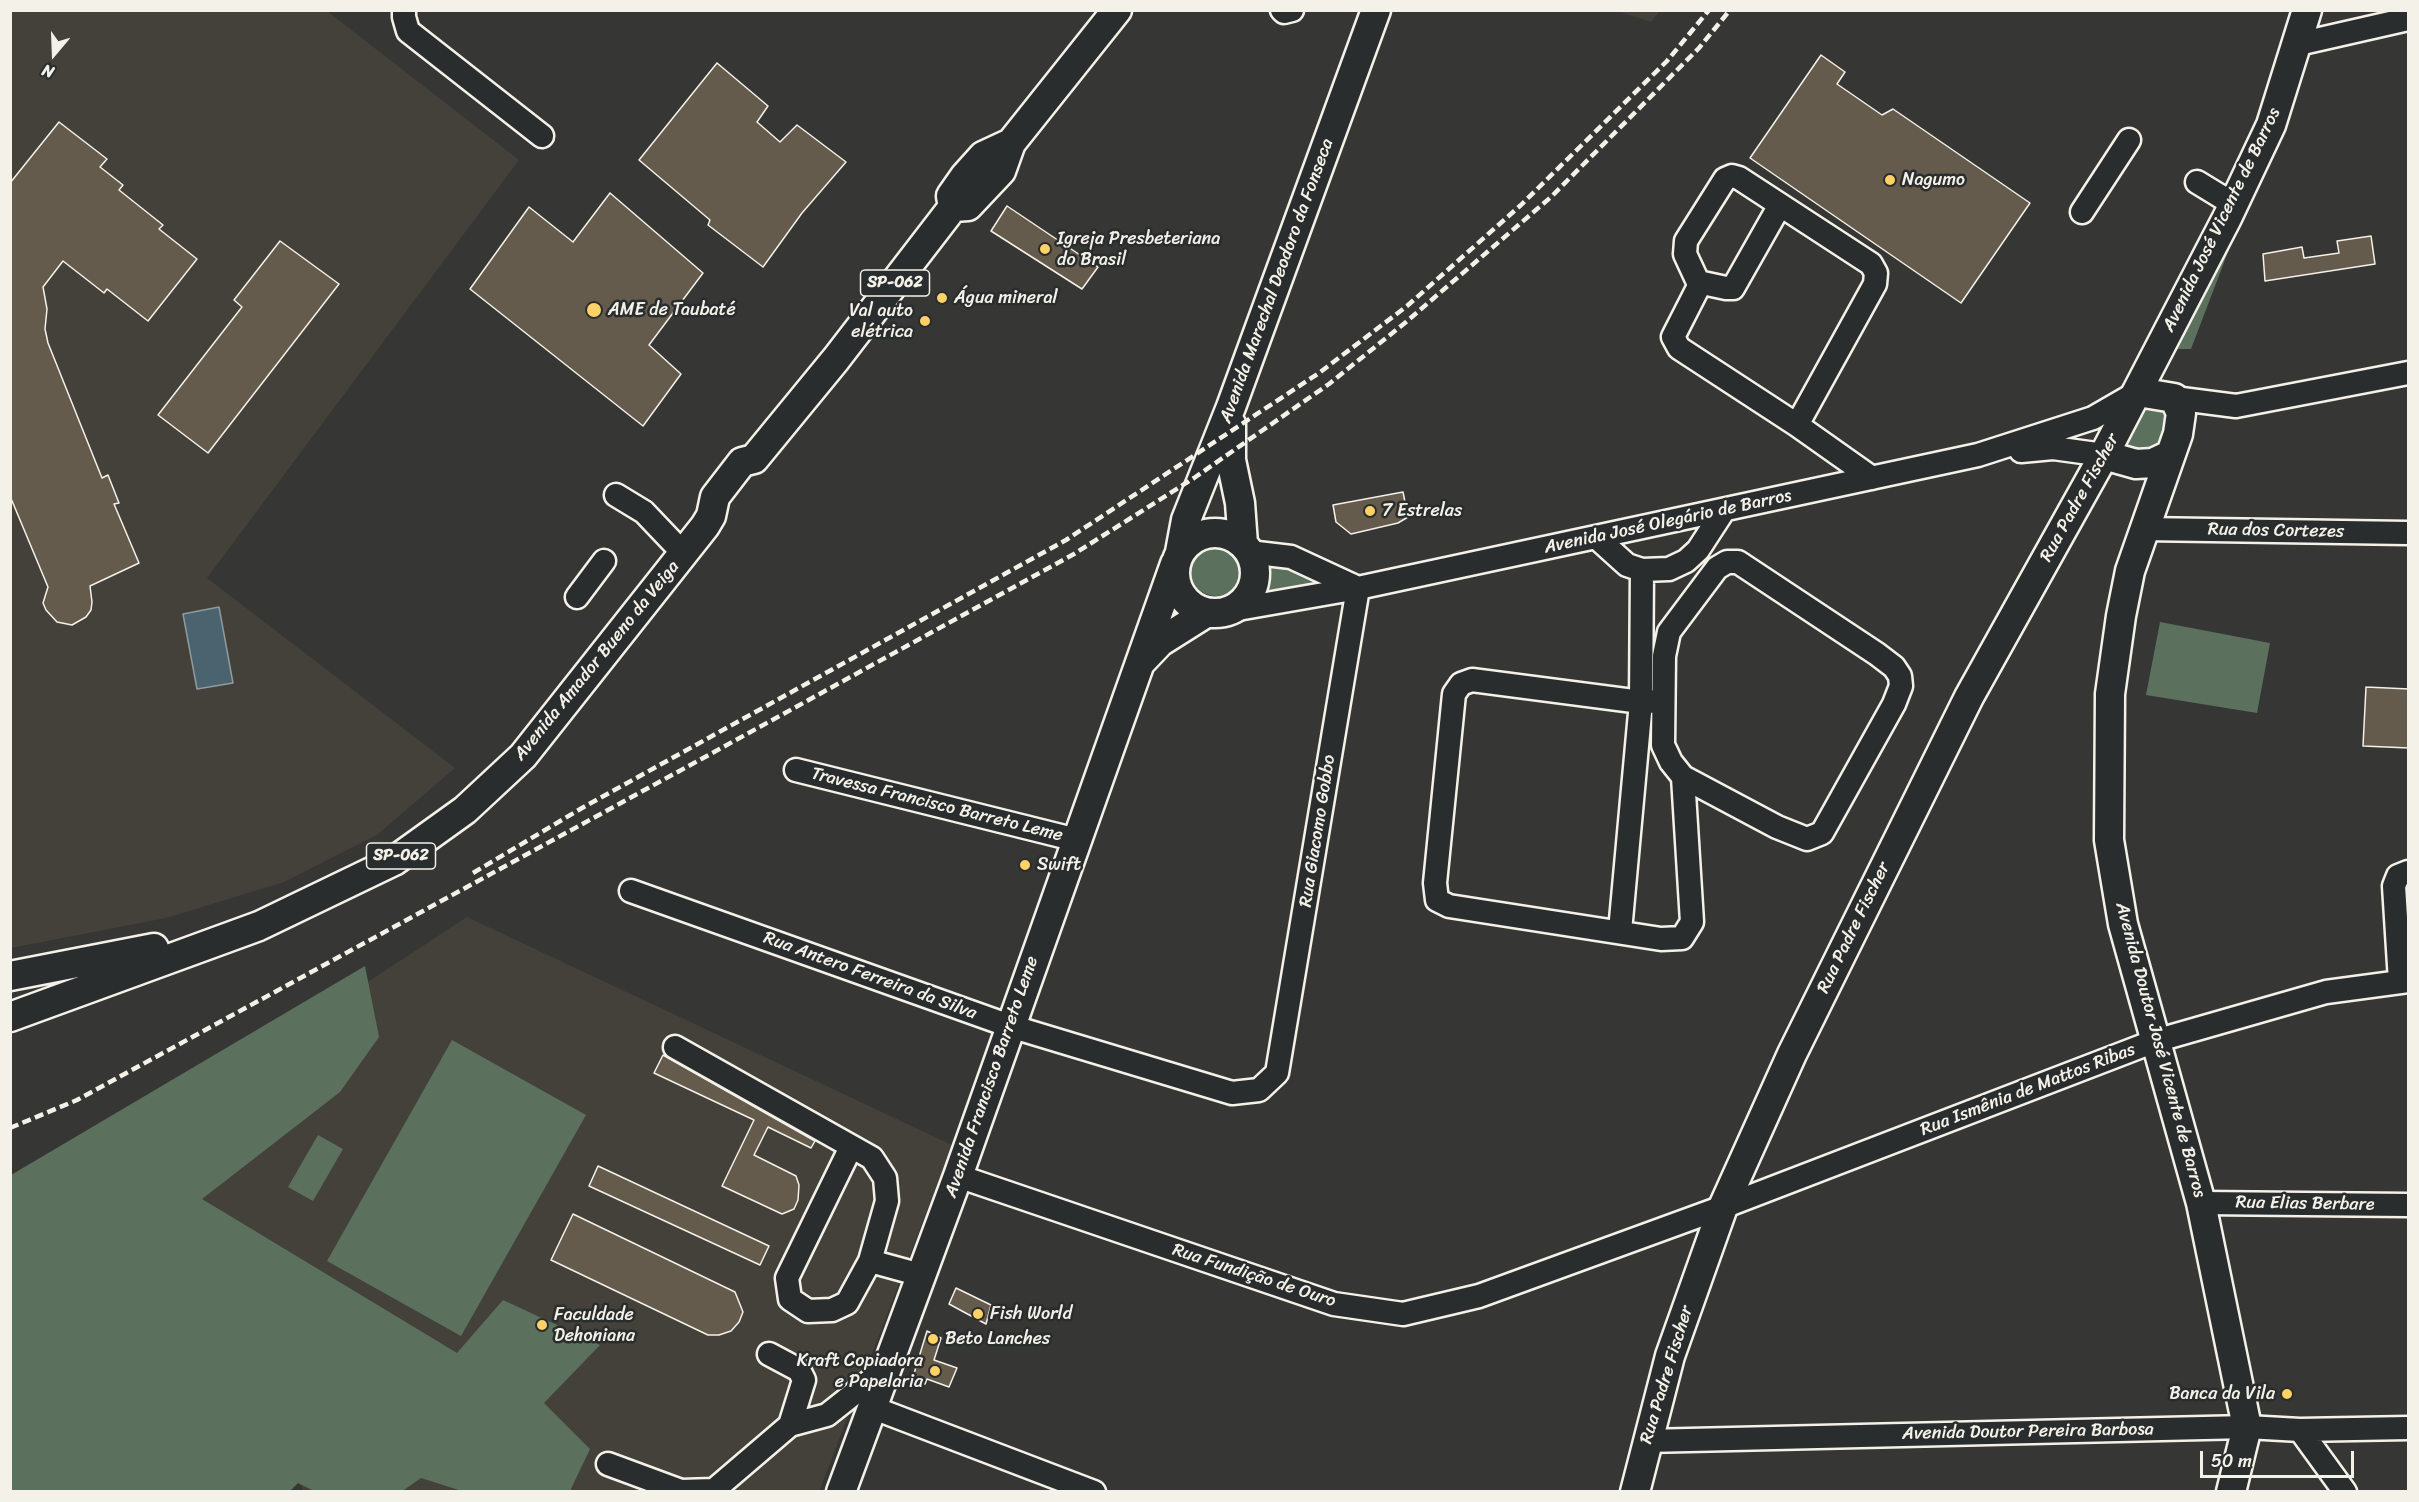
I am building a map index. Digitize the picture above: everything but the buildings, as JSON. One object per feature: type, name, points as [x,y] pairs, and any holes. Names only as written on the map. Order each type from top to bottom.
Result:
[{"type":"main road","name":"Avenida Amador Bueno da Veiga","points":[[10,1017],[259,926],[394,861],[465,810],[523,756],[711,516],[727,510],[755,472],[754,459],[836,359],[953,207],[969,207],[1001,171],[1011,143],[1118,10]]},
{"type":"main road","name":"Avenida Marechal Deodoro da Fonseca","points":[[1177,558],[1186,520],[1232,406],[1376,10]]},
{"type":"main road","name":"Avenida José Vicente de Barros","points":[[2138,392],[2271,125],[2307,10]]},
{"type":"main road","points":[[2138,392],[2174,398]]},
{"type":"main road","name":"Rua Padre Fischer","points":[[1635,1491],[1646,1441],[1670,1356],[1723,1206],[1792,1054],[1969,698],[2138,392]]},
{"type":"main road","name":"Avenida Doutor José Vicente de Barros","points":[[2174,398],[2181,413],[2178,434],[2143,529],[2130,571],[2121,616],[2110,694],[2109,840],[2123,924],[2201,1203],[2247,1427],[2231,1491]]},
{"type":"main road","points":[[1232,406],[1231,460],[1246,548],[1255,567],[1255,580],[1242,603],[1219,611],[1194,608],[1181,594],[1174,576],[1177,558],[1187,543],[1209,533],[1222,533],[1233,537],[1246,548]]},
{"type":"main road","name":"Avenida José Olegário de Barros","points":[[2104,455],[2136,464],[2153,463],[2170,455]]},
{"type":"main road","name":"Avenida Francisco Barreto Leme","points":[[840,1491],[958,1176],[1177,558]]},
{"type":"main road","name":"Avenida Francisco Barreto Leme","points":[[1141,662],[1160,642],[1219,611]]},
{"type":"main road","name":"Avenida Amador Bueno da Veiga","points":[[10,976],[259,926]]},
{"type":"street","points":[[404,10],[408,31],[542,136]]},
{"type":"street","points":[[1282,10],[1292,10]]},
{"type":"street","points":[[2298,44],[2409,19]]},
{"type":"street","points":[[2082,212],[2129,140]]},
{"type":"street","points":[[1797,425],[1875,285],[1876,273],[1871,264],[1739,177],[1731,176],[1725,179],[1686,241],[1685,254],[1698,282],[1698,288],[1672,337],[1679,348],[1797,425],[1872,478]]},
{"type":"street","points":[[2197,182],[2233,204]]},
{"type":"street","points":[[1698,282],[1733,288],[1780,205]]},
{"type":"street","points":[[2174,398],[2236,406],[2409,373]]},
{"type":"street","name":"Avenida José Olegário de Barros","points":[[1219,611],[1358,588],[1978,455],[2093,418],[2138,392]]},
{"type":"street","name":"Avenida José Olegário de Barros","points":[[1978,455],[2053,448],[2104,455]]},
{"type":"street","points":[[616,495],[644,512],[683,553]]},
{"type":"street","points":[[1596,537],[1627,565],[1642,570],[1669,569],[1686,561],[1698,550],[1724,510]]},
{"type":"street","name":"Rua dos Cortezes","points":[[2143,529],[2409,533]]},
{"type":"street","points":[[1246,548],[1291,557],[1358,588]]},
{"type":"street","points":[[578,597],[604,561]]},
{"type":"street","points":[[1686,561],[1690,605]]},
{"type":"street","points":[[1620,931],[1652,702],[1669,632],[1717,568],[1726,562],[1738,562],[1894,667],[1900,676],[1901,686],[1894,704],[1822,833],[1807,839],[1778,827],[1683,777],[1671,762],[1663,745],[1652,702],[1642,570]]},
{"type":"street","name":"Rua Giacomo Gobbo","points":[[1277,1073],[1358,588]]},
{"type":"street","points":[[1652,702],[1472,680],[1461,684],[1454,693],[1435,883],[1437,900],[1449,906],[1661,939],[1682,938],[1692,922],[1683,777]]},
{"type":"street","name":"Travessa Francisco Barreto Leme","points":[[796,770],[1077,840]]},
{"type":"street","points":[[2404,981],[2402,921],[2394,886],[2398,876],[2409,872]]},
{"type":"street","name":"Rua Antero Ferreira da Silva","points":[[631,891],[1010,1026],[1232,1093],[1259,1090],[1277,1073]]},
{"type":"street","name":"Rua Ismênia de Mattos Ribas","points":[[1723,1206],[2155,1041],[2326,992],[2404,981]]},
{"type":"street","points":[[675,1047],[872,1158],[885,1178],[887,1201],[870,1261],[847,1303],[832,1310],[808,1311],[790,1299],[787,1278],[851,1147]]},
{"type":"street","name":"Rua Fundição de Ouro","points":[[958,1176],[1334,1304],[1403,1314],[1479,1296],[1723,1206]]},
{"type":"street","name":"Rua Elias Berbare","points":[[2201,1203],[2409,1204]]},
{"type":"street","points":[[870,1261],[921,1275]]},
{"type":"street","points":[[769,1354],[799,1370],[804,1380],[790,1425]]},
{"type":"street","points":[[608,1464],[681,1491],[714,1490],[790,1425],[827,1414],[885,1369]]},
{"type":"street","points":[[871,1407],[1094,1491]]},
{"type":"street","name":"Avenida Doutor Pereira Barbosa","points":[[1646,1441],[2247,1427],[2300,1430],[2409,1428]]},
{"type":"street","points":[[2300,1430],[2345,1491]]},
{"type":"shaded area","points":[[10,11],[327,11],[519,160],[207,578],[455,768],[377,835],[284,882],[166,918],[11,948]]},
{"type":"shaded area","points":[[1617,11],[1660,11],[1651,22]]},
{"type":"shaded area","name":"Faculdade Dehoniana","points":[[467,917],[952,1145],[819,1492],[304,1491],[97,1159]]},
{"type":"green space","points":[[2235,220],[2236,231],[2191,349],[2171,349]]},
{"type":"green space","points":[[2141,405],[2162,409],[2168,414],[2167,433],[2156,450],[2133,451],[2128,447],[2126,438]]},
{"type":"green space","points":[[1211,544],[1221,544],[1230,548],[1238,556],[1242,570],[1238,584],[1230,592],[1221,596],[1211,596],[1202,592],[1194,584],[1190,575],[1190,565],[1194,556],[1202,548]]},
{"type":"green space","points":[[1264,556],[1322,581],[1255,598],[1262,577]]},
{"type":"green space","points":[[2160,622],[2270,643],[2257,713],[2146,695]]},
{"type":"green space","points":[[365,966],[379,1037],[340,1092],[202,1199],[457,1353],[503,1300],[600,1345],[544,1403],[590,1449],[570,1491],[462,1491],[421,1478],[401,1492],[314,1491],[298,1483],[289,1492],[11,1491],[11,1175]]},
{"type":"green space","points":[[452,1040],[586,1115],[461,1336],[327,1261]]},
{"type":"green space","points":[[318,1135],[343,1149],[313,1201],[288,1187]]},
{"type":"water","points":[[219,607],[233,683],[197,689],[183,614]]},
{"type":"railway","points":[[473,873],[582,808],[1066,540],[1319,373],[1407,306],[1521,205],[1667,61],[1709,10]]},
{"type":"railway","points":[[10,1128],[77,1100],[705,757],[1074,554],[1194,478],[1329,384],[1406,322],[1551,197],[1699,48],[1730,10]]},
{"type":"place","name":"Nagumo","points":[[1890,180]]},
{"type":"place","name":"Igreja Presbeteriana do Brasil","points":[[1045,249]]},
{"type":"place","name":"Água mineral","points":[[942,298]]},
{"type":"place","name":"AME de Taubaté","points":[[594,310]]},
{"type":"place","name":"Val auto elétrica","points":[[925,321]]},
{"type":"place","name":"7 Estrelas","points":[[1370,511]]},
{"type":"place","name":"Swift","points":[[1025,865]]},
{"type":"place","name":"Fish World","points":[[978,1314]]},
{"type":"place","name":"Faculdade Dehoniana","points":[[542,1325]]},
{"type":"place","name":"Beto Lanches","points":[[933,1339]]},
{"type":"place","name":"Kraft Copiadora e Papelaria","points":[[935,1371]]},
{"type":"place","name":"Banca da Vila","points":[[2287,1394]]}]
